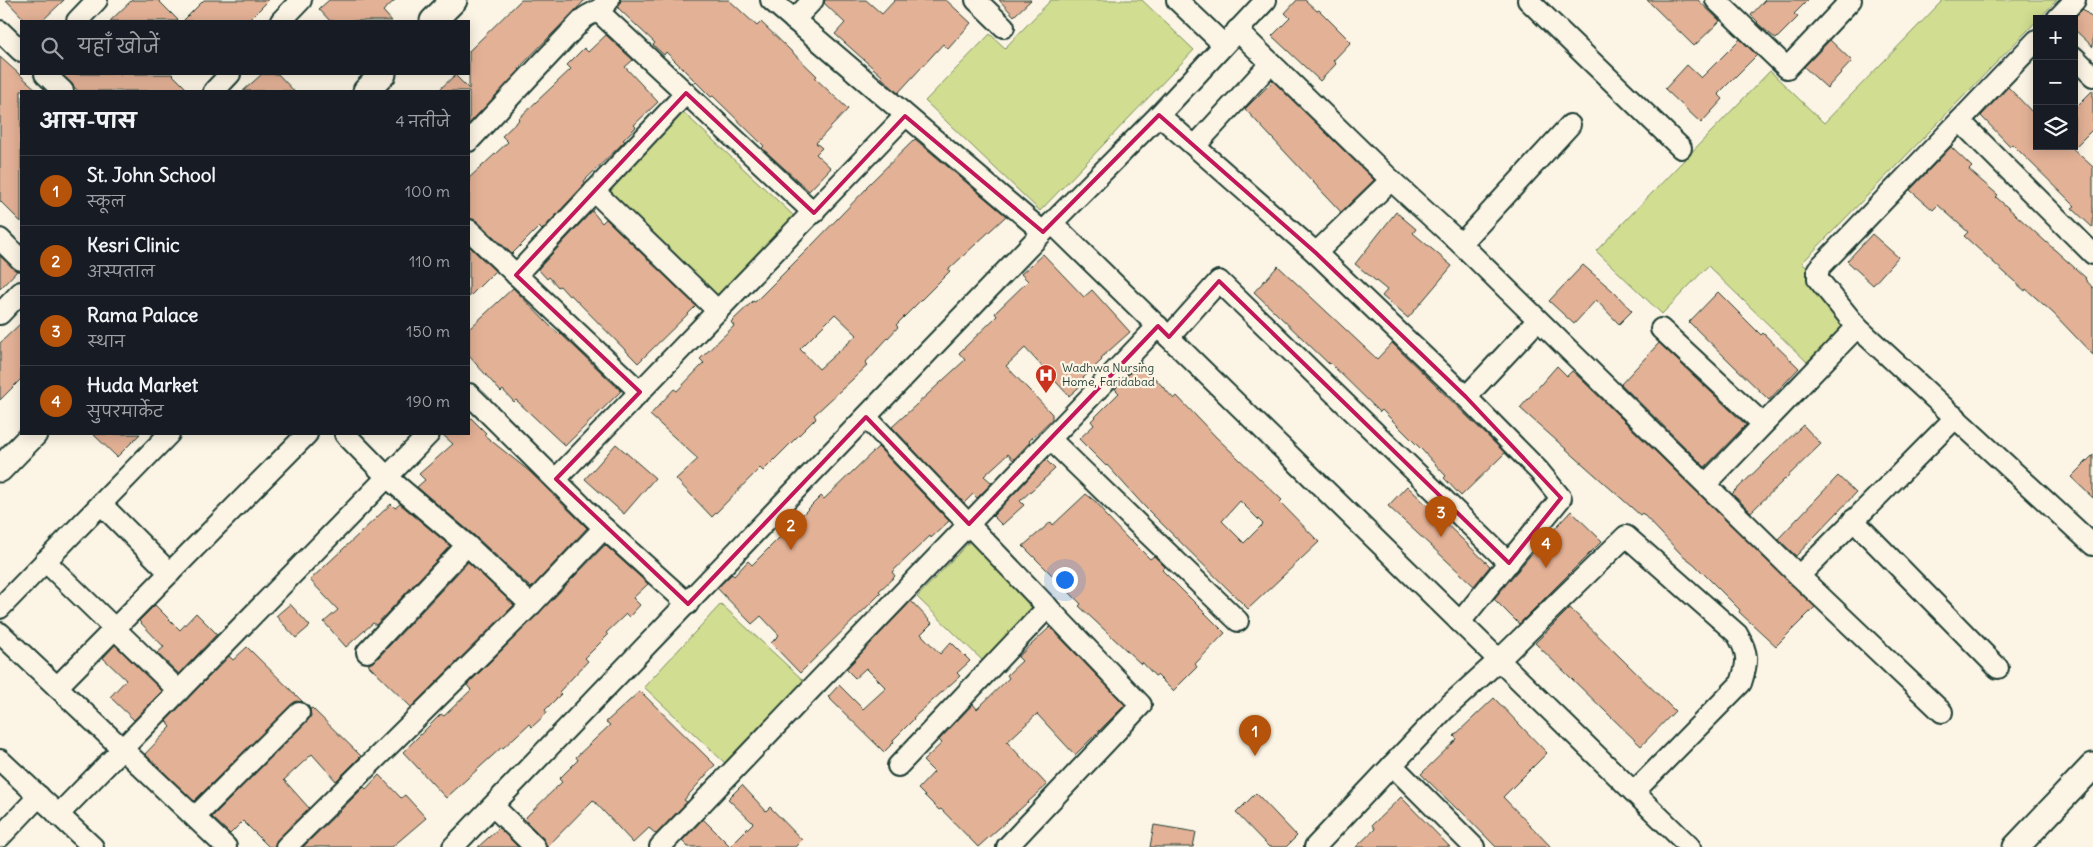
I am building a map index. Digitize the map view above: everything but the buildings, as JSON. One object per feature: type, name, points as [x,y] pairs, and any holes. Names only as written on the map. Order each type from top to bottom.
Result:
[{"type":"street","points":[[78,20],[97,0]]},
{"type":"street","points":[[282,20],[301,0]]},
{"type":"street","points":[[434,20],[454,0]]},
{"type":"street","points":[[770,0],[905,116],[1048,227],[1163,331],[1690,847]]},
{"type":"street","points":[[794,20],[813,0]]},
{"type":"street","points":[[976,0],[1004,27]]},
{"type":"street","points":[[1177,0],[1271,63],[1391,180],[1461,244],[1799,576],[1942,712]]},
{"type":"street","points":[[453,847],[1048,227],[1159,114],[1266,0]]},
{"type":"street","points":[[1528,0],[1681,148]]},
{"type":"street","points":[[1716,0],[1787,68],[1851,0]]},
{"type":"street","points":[[2061,15],[2075,0]]},
{"type":"street","points":[[470,140],[584,18],[604,6],[686,93],[814,213]]},
{"type":"street","points":[[0,31],[20,50]]},
{"type":"street","points":[[2033,44],[1818,270],[1818,279],[1857,327],[1956,416],[2093,546]]},
{"type":"street","points":[[2077,60],[2093,76]]},
{"type":"street","points":[[1195,146],[1271,63]]},
{"type":"street","points":[[46,75],[62,90]]},
{"type":"street","points":[[215,90],[229,75]]},
{"type":"street","points":[[367,90],[382,75]]},
{"type":"street","points":[[516,275],[686,93]]},
{"type":"street","points":[[1159,114],[1316,253],[1466,397],[1539,471],[1561,498],[1460,622]]},
{"type":"street","points":[[556,479],[814,213],[905,116]]},
{"type":"street","points":[[1960,121],[2093,254]]},
{"type":"street","points":[[1461,244],[1570,125]]},
{"type":"street","points":[[1316,253],[1391,180]]},
{"type":"street","points":[[594,191],[718,311]]},
{"type":"street","points":[[470,231],[640,392]]},
{"type":"street","points":[[0,239],[20,259]]},
{"type":"street","points":[[660,847],[1050,439],[1163,331],[1219,281],[1509,563]]},
{"type":"street","points":[[0,314],[20,293]]},
{"type":"street","points":[[1466,397],[1537,320]]},
{"type":"street","points":[[1706,484],[1857,327]]},
{"type":"street","points":[[1661,329],[1763,424]]},
{"type":"street","points":[[470,395],[604,528],[688,604]]},
{"type":"street","points":[[1799,576],[1956,416]]},
{"type":"street","points":[[866,417],[1141,705],[1008,847]]},
{"type":"street","points":[[0,468],[33,435]]},
{"type":"street","points":[[0,608],[168,435]]},
{"type":"street","points":[[57,687],[306,435]]},
{"type":"street","points":[[345,435],[387,477],[467,545],[531,605]]},
{"type":"street","points":[[58,815],[429,435]]},
{"type":"street","points":[[1050,439],[1238,621]]},
{"type":"street","points":[[100,504],[170,573]]},
{"type":"street","points":[[1853,520],[1998,668]]},
{"type":"street","points":[[286,847],[531,605],[604,528]]},
{"type":"street","points":[[1315,847],[1444,710],[1498,661],[1626,536],[1737,634],[1745,648],[1747,664],[1741,683],[1634,792]]},
{"type":"street","points":[[367,652],[467,545]]},
{"type":"street","points":[[46,561],[179,690]]},
{"type":"street","points":[[898,766],[1048,607]]},
{"type":"street","points":[[0,633],[226,847]]},
{"type":"street","points":[[195,817],[299,713]]},
{"type":"street","points":[[0,760],[93,847]]},
{"type":"street","points":[[1392,765],[1474,847]]},
{"type":"street","points":[[2016,847],[2093,766]]},
{"type":"street","points":[[0,837],[39,796]]},
{"type":"street","points":[[493,806],[535,847]]},
{"type":"highlighted area","points":[[686,93],[814,213],[905,116],[1043,232],[1159,115],[1316,253],[1466,397],[1561,498],[1509,563],[1219,281],[1169,337],[1158,326],[969,524],[866,417],[688,604],[556,479],[640,392],[516,275]]},
{"type":"green space","points":[[1051,0],[1142,0],[1194,50],[1040,211],[925,101],[990,34],[1005,48]]},
{"type":"green space","points":[[1943,0],[2057,0],[2042,15],[2033,15],[2033,25],[1802,263],[1855,315],[1808,363],[1708,266],[1662,314],[1596,251],[1770,71],[1824,123]]},
{"type":"green space","points":[[683,112],[794,216],[719,296],[608,193]]},
{"type":"green space","points":[[973,538],[1040,602],[984,662],[917,597]]},
{"type":"green space","points":[[721,604],[804,681],[726,764],[644,687]]},
{"type":"place","name":"Wadhwa Nursing Home, Faridabad","points":[[1046,394]]},
{"type":"place","name":"Rama Palace","points":[[1441,537]]},
{"type":"place","name":"Kesri Clinic","points":[[791,550]]},
{"type":"place","name":"Huda Market","points":[[1546,568]]},
{"type":"place","name":"St. John School","points":[[1255,756]]}]
